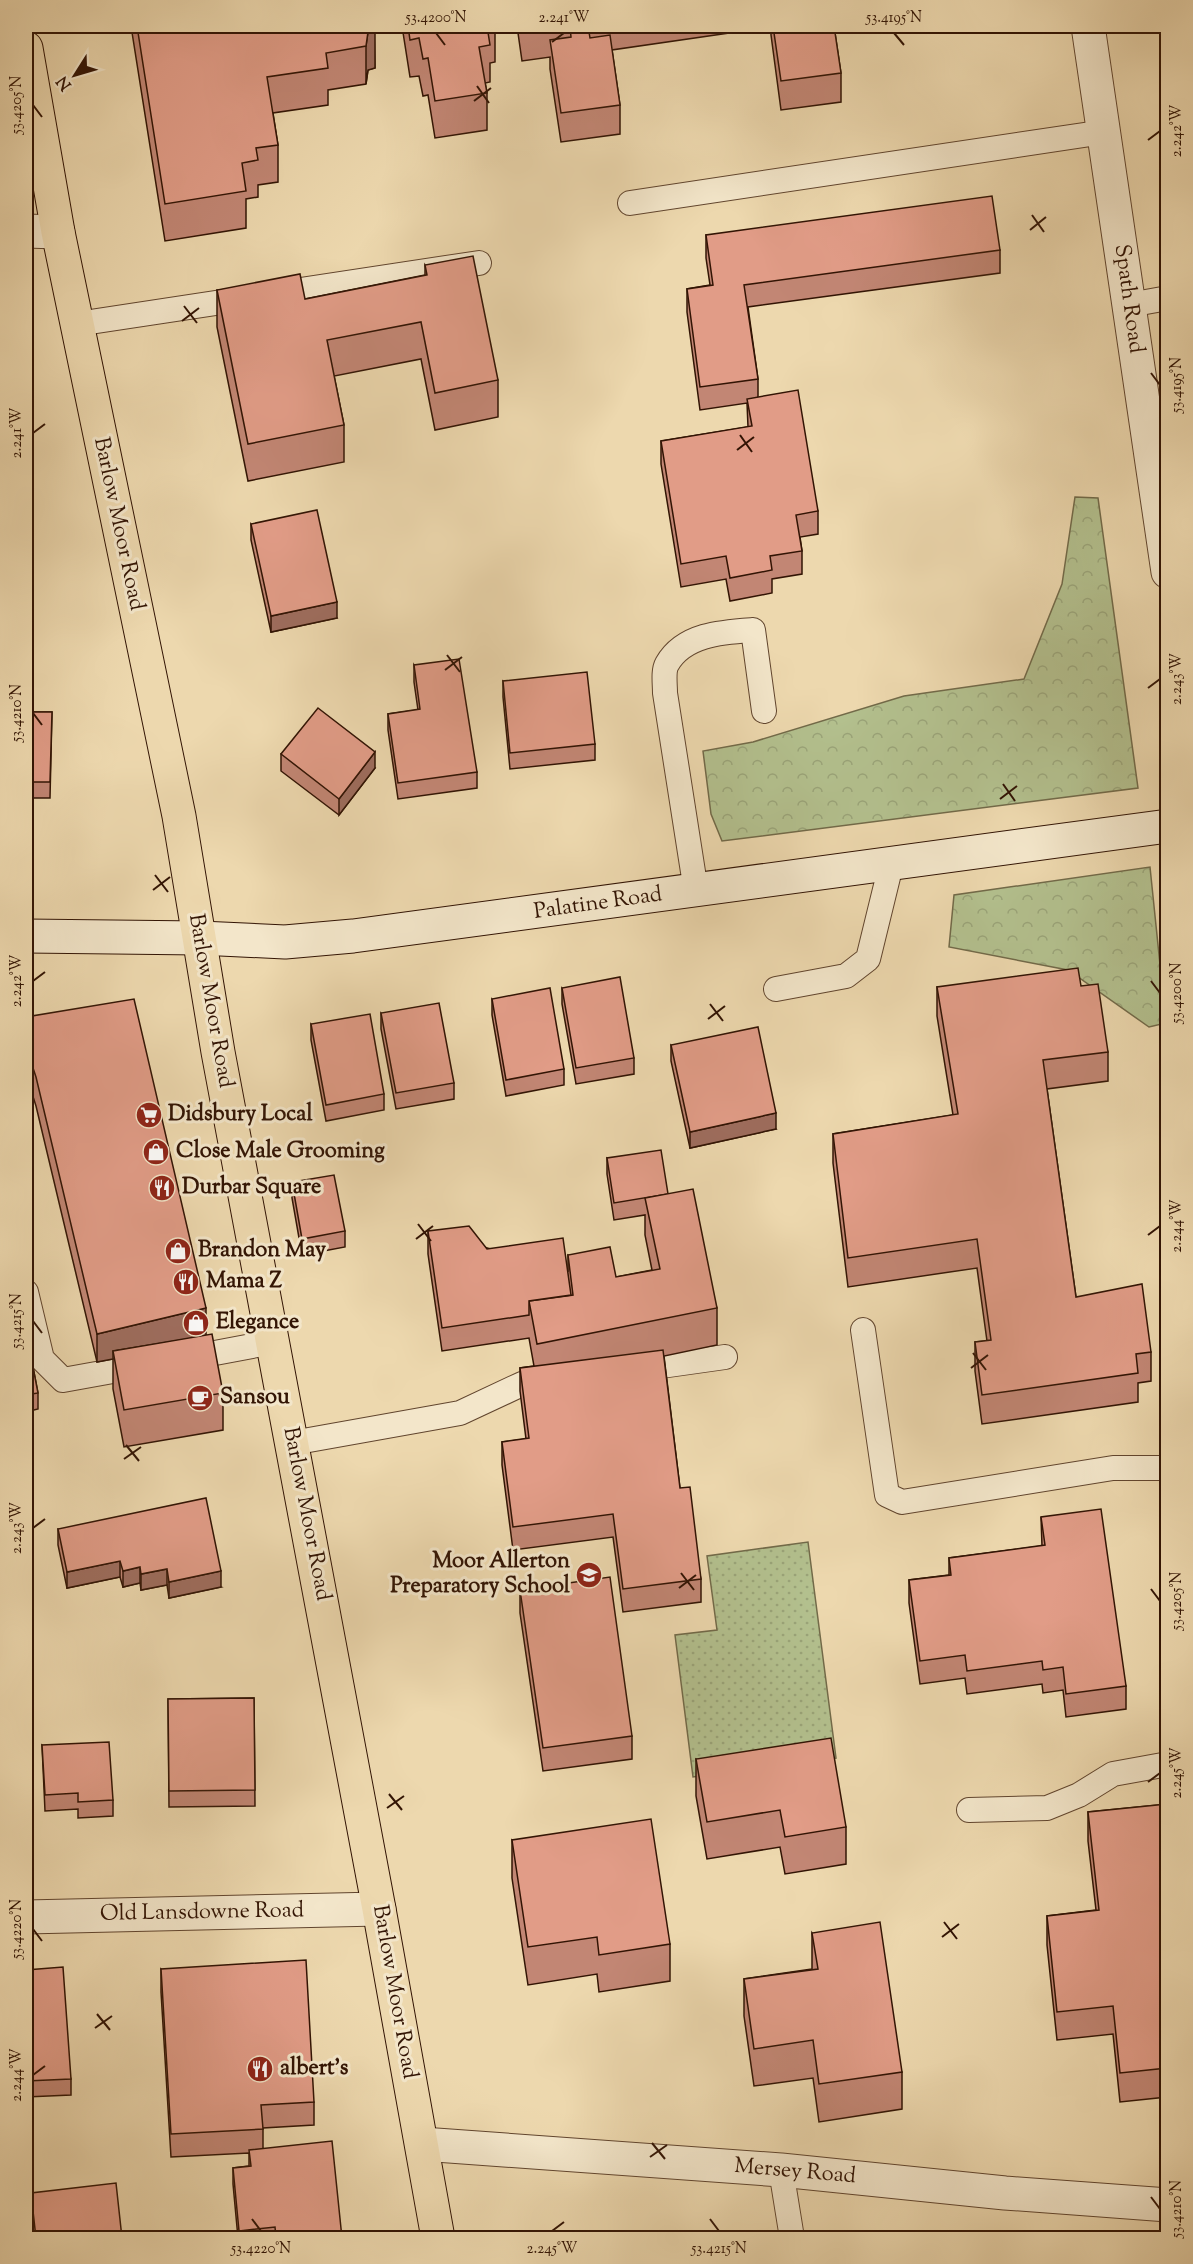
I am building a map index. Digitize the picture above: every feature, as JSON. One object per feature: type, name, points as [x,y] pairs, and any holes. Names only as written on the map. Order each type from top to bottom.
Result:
[{"type":"main road","name":"Barlow Moor Road","points":[[26,48],[76,324],[178,816],[218,1052],[379,1909],[438,2238]]},
{"type":"street","name":"Spath Road","points":[[1088,26],[1167,572]]},
{"type":"street","points":[[26,231],[58,232]]},
{"type":"street","name":"Palatine Road","points":[[26,936],[200,938],[285,942],[345,937],[1167,826]]},
{"type":"street","name":"Old Lansdowne Road","points":[[26,1917],[379,1909]]},
{"type":"street","name":"Mersey Road","points":[[422,2144],[781,2170],[1005,2193],[1167,2205]]},
{"type":"lane","points":[[630,203],[1104,132]]},
{"type":"lane","points":[[76,324],[479,263]]},
{"type":"lane","points":[[1129,305],[1167,298]]},
{"type":"lane","points":[[696,891],[665,693],[666,666],[681,648],[712,633],[753,630],[764,711]]},
{"type":"lane","points":[[776,989],[846,976],[868,959],[891,865]]},
{"type":"lane","points":[[26,1292],[42,1359],[63,1380],[273,1342]]},
{"type":"lane","points":[[863,1330],[887,1495],[902,1502],[1113,1468],[1167,1468]]},
{"type":"lane","points":[[612,1372],[725,1358]]},
{"type":"lane","points":[[292,1443],[460,1413],[522,1384],[578,1377]]},
{"type":"lane","points":[[969,1810],[1047,1808],[1079,1795],[1113,1774],[1167,1764]]},
{"type":"lane","points":[[781,2170],[792,2238]]},
{"type":"green space","points":[[1075,497],[1098,498],[1138,788],[722,841],[711,814],[703,751],[753,742],[904,696],[1024,679],[1062,584]]},
{"type":"green space","points":[[1150,867],[1166,1023],[1149,1027],[1068,970],[949,947],[954,895]]},
{"type":"green space","points":[[808,1542],[836,1758],[693,1777],[675,1635],[717,1630],[707,1556]]},
{"type":"building","points":[[137,26],[374,26],[375,31],[368,32],[366,46],[326,53],[328,68],[267,77],[278,145],[256,148],[258,160],[242,163],[246,191],[165,204]]},
{"type":"building","points":[[408,26],[487,26],[490,45],[479,47],[487,93],[435,101],[428,58],[423,59],[419,38],[410,40]]},
{"type":"building","points":[[521,26],[569,26],[522,32]]},
{"type":"building","points":[[570,26],[588,26],[590,38],[610,35],[620,105],[561,113],[550,40],[571,37]]},
{"type":"building","points":[[773,26],[834,26],[841,73],[781,81]]},
{"type":"building","points":[[992,196],[1000,250],[744,285],[758,379],[700,387],[687,289],[713,285],[706,235]]},
{"type":"building","points":[[473,256],[498,380],[435,393],[421,322],[327,340],[344,425],[248,444],[217,290],[300,274],[305,299],[427,275],[425,265]]},
{"type":"building","points":[[798,390],[818,511],[796,515],[802,551],[770,556],[772,570],[730,578],[726,556],[681,564],[661,441],[752,426],[747,399]]},
{"type":"building","points":[[317,510],[337,602],[271,616],[251,524]]},
{"type":"building","points":[[459,659],[477,772],[398,783],[388,714],[420,709],[414,665]]},
{"type":"building","points":[[587,672],[595,744],[510,753],[503,681]]},
{"type":"building","points":[[318,708],[375,752],[339,799],[281,754]]},
{"type":"building","points":[[26,712],[52,712],[50,782],[26,782]]},
{"type":"building","points":[[1078,968],[1081,986],[1098,984],[1108,1052],[1043,1060],[1076,1297],[1142,1284],[1151,1352],[1136,1354],[1138,1373],[982,1395],[975,1342],[991,1340],[977,1239],[848,1258],[833,1134],[958,1114],[937,987]]},
{"type":"building","points":[[620,977],[634,1058],[576,1068],[562,988]]},
{"type":"building","points":[[550,988],[564,1069],[506,1080],[492,999]]},
{"type":"building","points":[[134,999],[206,1308],[97,1334],[36,1077],[29,1056],[26,1056],[26,1017]]},
{"type":"building","points":[[439,1003],[454,1083],[396,1093],[381,1013]]},
{"type":"building","points":[[370,1014],[384,1094],[326,1105],[311,1024]]},
{"type":"building","points":[[758,1027],[776,1113],[690,1132],[671,1045]]},
{"type":"building","points":[[661,1150],[668,1194],[614,1203],[607,1158]]},
{"type":"building","points":[[334,1175],[345,1231],[302,1239],[292,1182]]},
{"type":"building","points":[[693,1189],[717,1308],[537,1344],[529,1301],[573,1295],[568,1255],[610,1247],[616,1277],[660,1269],[645,1198]]},
{"type":"building","points":[[469,1226],[487,1249],[563,1238],[571,1295],[529,1301],[529,1315],[442,1328],[428,1231]]},
{"type":"building","points":[[26,1331],[38,1393],[26,1395]]},
{"type":"building","points":[[212,1334],[223,1393],[124,1410],[113,1351]]},
{"type":"building","points":[[663,1350],[680,1488],[690,1487],[701,1579],[623,1589],[613,1514],[513,1527],[502,1442],[529,1438],[520,1368]]},
{"type":"building","points":[[206,1498],[221,1571],[169,1582],[167,1569],[141,1574],[140,1567],[123,1571],[120,1561],[67,1572],[58,1529]]},
{"type":"building","points":[[1101,1509],[1126,1686],[1066,1694],[1063,1667],[1043,1670],[1042,1661],[967,1671],[965,1655],[920,1661],[909,1580],[951,1575],[949,1558],[1045,1545],[1041,1517]]},
{"type":"building","points":[[610,1577],[632,1736],[543,1748],[520,1590]]},
{"type":"building","points":[[254,1698],[255,1790],[169,1791],[168,1699]]},
{"type":"building","points":[[831,1738],[846,1827],[785,1837],[780,1810],[707,1822],[696,1759]]},
{"type":"building","points":[[109,1742],[113,1800],[78,1802],[78,1793],[45,1795],[42,1745]]},
{"type":"building","points":[[1167,1804],[1167,2068],[1120,2073],[1113,2006],[1057,2012],[1047,1916],[1099,1910],[1088,1812]]},
{"type":"building","points":[[651,1819],[670,1944],[599,1955],[597,1937],[528,1947],[512,1840]]},
{"type":"building","points":[[880,1922],[902,2072],[819,2084],[813,2040],[754,2049],[744,1979],[818,1969],[812,1933]]},
{"type":"building","points":[[306,1960],[314,2102],[261,2105],[263,2129],[171,2134],[161,1969]]},
{"type":"building","points":[[63,1967],[71,2079],[26,2081],[26,1970]]},
{"type":"building","points":[[332,2141],[342,2238],[263,2238],[276,2237],[275,2227],[239,2231],[233,2168],[251,2166],[249,2150]]},
{"type":"building","points":[[116,2183],[122,2238],[36,2238],[31,2193]]},
{"type":"place","name":"Didsbury Local","points":[[149,1115]]},
{"type":"place","name":"Close Male Grooming","points":[[156,1152]]},
{"type":"place","name":"Durbar Square","points":[[162,1188]]},
{"type":"place","name":"Brandon May","points":[[178,1251]]},
{"type":"place","name":"Mama Z","points":[[186,1282]]},
{"type":"place","name":"Elegance","points":[[196,1323]]},
{"type":"place","name":"Sansou","points":[[200,1398]]},
{"type":"place","name":"Moor Allerton Preparatory School","points":[[589,1575]]},
{"type":"place","name":"albert's","points":[[260,2069]]}]
